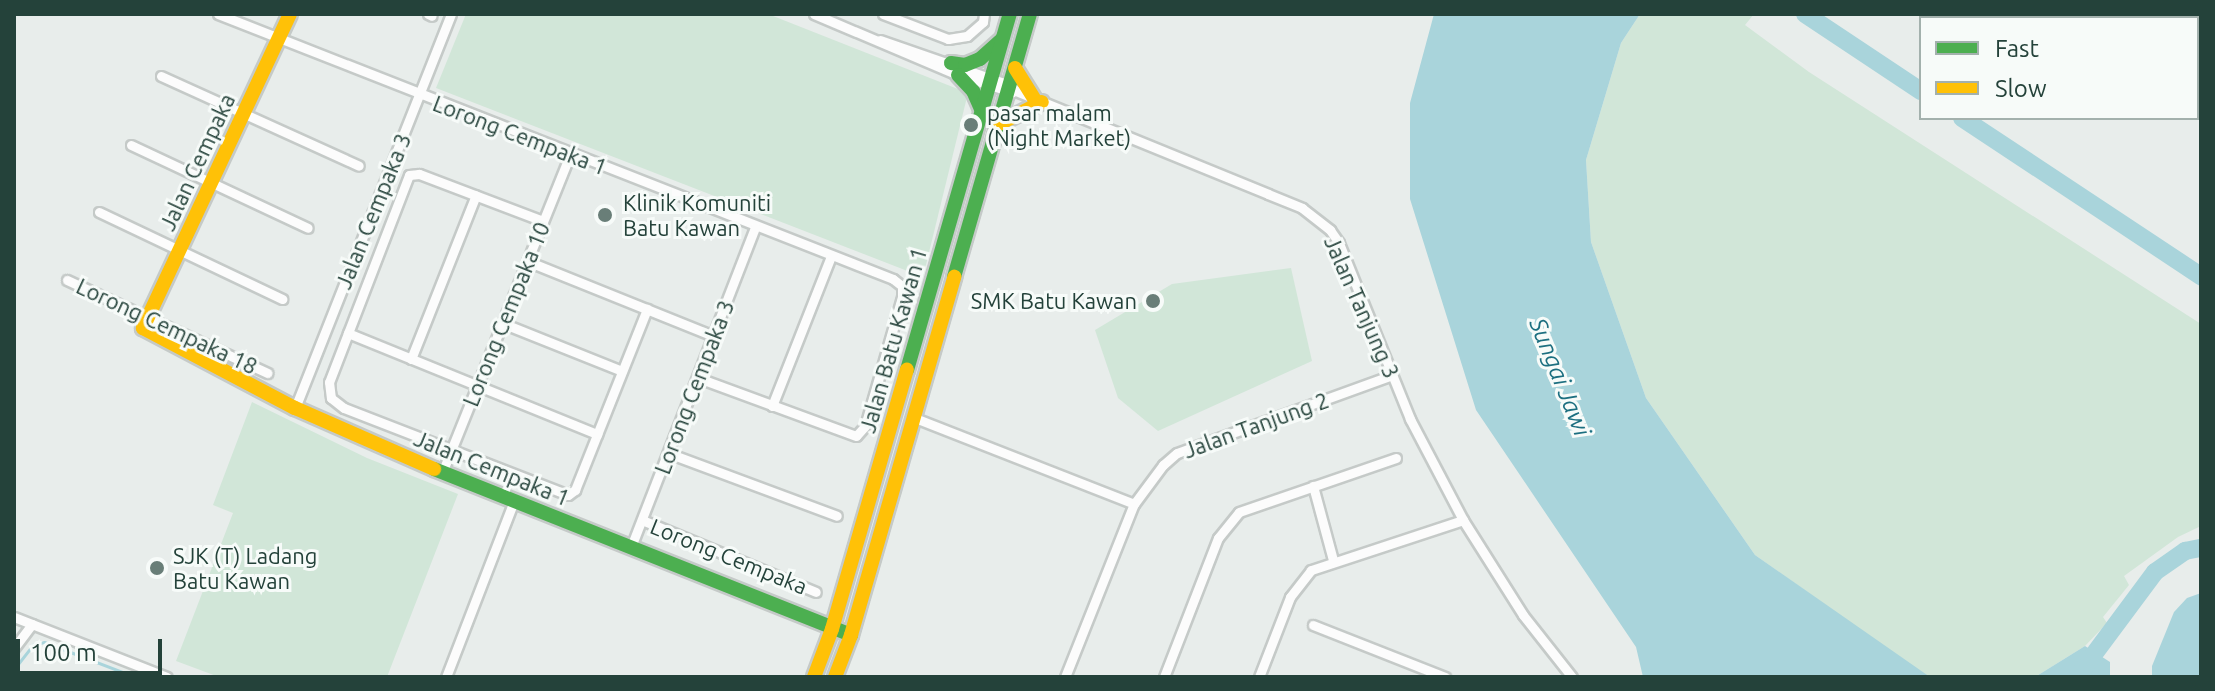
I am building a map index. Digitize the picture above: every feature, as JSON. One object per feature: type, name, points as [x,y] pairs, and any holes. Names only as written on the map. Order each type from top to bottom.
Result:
[{"type":"street","name":"Lorong Cempaka 1","points":[[218,14],[419,96],[898,282],[902,297]]},
{"type":"street","name":"Jalan Cempaka","points":[[146,322],[290,14]]},
{"type":"street","name":"Jalan Cempaka 3","points":[[295,408],[451,14]]},
{"type":"street","name":"Jalan Tanjung 3","points":[[814,14],[1268,194],[1318,219],[1339,243],[1410,419],[1463,520],[1523,615],[1572,677]]},
{"type":"street","points":[[883,14],[900,17],[948,39],[957,39],[976,29],[984,14]]},
{"type":"street","name":"Jalan Batu Kawan 1","points":[[814,677],[832,629],[1010,14]]},
{"type":"street","name":"Jalan Batu Kawan 1","points":[[835,677],[851,635],[915,418],[1011,90],[1030,14]]},
{"type":"street","points":[[982,112],[973,91],[955,69],[980,59],[1003,37]]},
{"type":"street","points":[[999,124],[1039,101],[1023,86],[1015,68]]},
{"type":"street","points":[[161,76],[359,166]]},
{"type":"street","points":[[131,145],[308,228]]},
{"type":"street","name":"Lorong Cempaka 10","points":[[442,473],[570,155]]},
{"type":"street","points":[[543,221],[419,174],[406,179],[348,333],[597,434],[647,309]]},
{"type":"street","points":[[411,359],[476,195]]},
{"type":"street","points":[[99,212],[282,299]]},
{"type":"street","name":"Lorong Cempaka 3","points":[[631,547],[755,227]]},
{"type":"street","points":[[698,378],[772,406],[831,256]]},
{"type":"street","points":[[527,261],[714,336]]},
{"type":"street","name":"Lorong Cempaka 18","points":[[67,280],[146,322],[267,373]]},
{"type":"street","name":"Jalan Batu Kawan 1","points":[[772,406],[851,437],[860,434],[902,297]]},
{"type":"street","name":"Jalan Cempaka 1","points":[[146,322],[295,408],[442,473],[851,635]]},
{"type":"street","points":[[502,323],[622,371]]},
{"type":"street","name":"Jalan Cempaka 1","points":[[348,333],[329,382],[331,398],[344,408],[451,452],[557,494],[568,495],[575,490],[597,434]]},
{"type":"street","name":"Jalan Tanjung 2","points":[[1065,677],[1134,504],[1163,465],[1177,453],[1392,375]]},
{"type":"street","points":[[915,418],[1134,504]]},
{"type":"street","points":[[668,453],[837,516]]},
{"type":"street","points":[[1164,677],[1218,538],[1228,523],[1254,504],[1396,458]]},
{"type":"street","points":[[1313,486],[1333,560]]},
{"type":"street","points":[[446,677],[514,501]]},
{"type":"street","name":"Lorong Cempaka","points":[[642,520],[816,592]]},
{"type":"street","points":[[1259,677],[1296,586],[1311,570],[1333,560],[1463,520]]},
{"type":"street","points":[[14,617],[167,677]]},
{"type":"street","points":[[14,648],[32,624]]},
{"type":"street","points":[[1313,625],[1438,676]]},
{"type":"green space","points":[[466,14],[768,14],[968,93],[923,277],[436,88]]},
{"type":"green space","points":[[1640,14],[1754,14],[1745,25],[1809,72],[2201,324],[2201,526],[2178,537],[2124,576],[2129,585],[2103,617],[2107,623],[2085,646],[2035,677],[1926,676],[1755,555],[1646,398],[1591,242],[1586,160],[1621,43]]},
{"type":"green space","points":[[1291,268],[1312,361],[1158,431],[1118,398],[1095,330],[1172,284]]},
{"type":"green space","points":[[252,402],[367,458],[458,494],[387,677],[219,677],[176,661],[233,513],[213,505]]},
{"type":"water","name":"Sungai Jawi","points":[[1434,14],[1640,14],[1621,43],[1586,160],[1591,242],[1646,398],[1755,555],[1930,677],[1643,677],[1636,647],[1476,410],[1410,199],[1410,103]]},
{"type":"water","points":[[2201,593],[2201,677],[2152,677],[2152,666],[2174,612],[2187,598]]},
{"type":"water","points":[[2085,646],[2110,662],[2110,677],[2035,677]]},
{"type":"waterway","points":[[1805,14],[1919,90]]},
{"type":"waterway","points":[[1965,120],[2201,276]]},
{"type":"waterway","points":[[2077,677],[2155,572],[2185,551],[2201,548]]},
{"type":"waterway","points":[[14,669],[33,645],[44,642],[130,675]]},
{"type":"traffic: fast","points":[[907,370],[1010,14]]},
{"type":"traffic: fast","points":[[954,277],[1030,14]]},
{"type":"traffic: fast","points":[[951,63],[965,65],[980,59],[1002,39]]},
{"type":"traffic: fast","points":[[958,75],[973,91],[982,111]]},
{"type":"traffic: fast","points":[[434,469],[851,635]]},
{"type":"traffic: slow","points":[[290,14],[143,328],[295,408],[434,469]]},
{"type":"traffic: slow","points":[[1015,68],[1035,100]]},
{"type":"traffic: slow","points":[[999,124],[1042,102]]},
{"type":"traffic: slow","points":[[835,677],[851,635],[954,277]]},
{"type":"traffic: slow","points":[[814,677],[832,629],[907,370]]},
{"type":"place","name":"pasar malam (Night Market)","points":[[971,125]]},
{"type":"place","name":"Klinik Komuniti Batu Kawan","points":[[605,215]]},
{"type":"place","name":"SMK Batu Kawan","points":[[1153,301]]},
{"type":"place","name":"SJK (T) Ladang Batu Kawan","points":[[157,568]]}]
